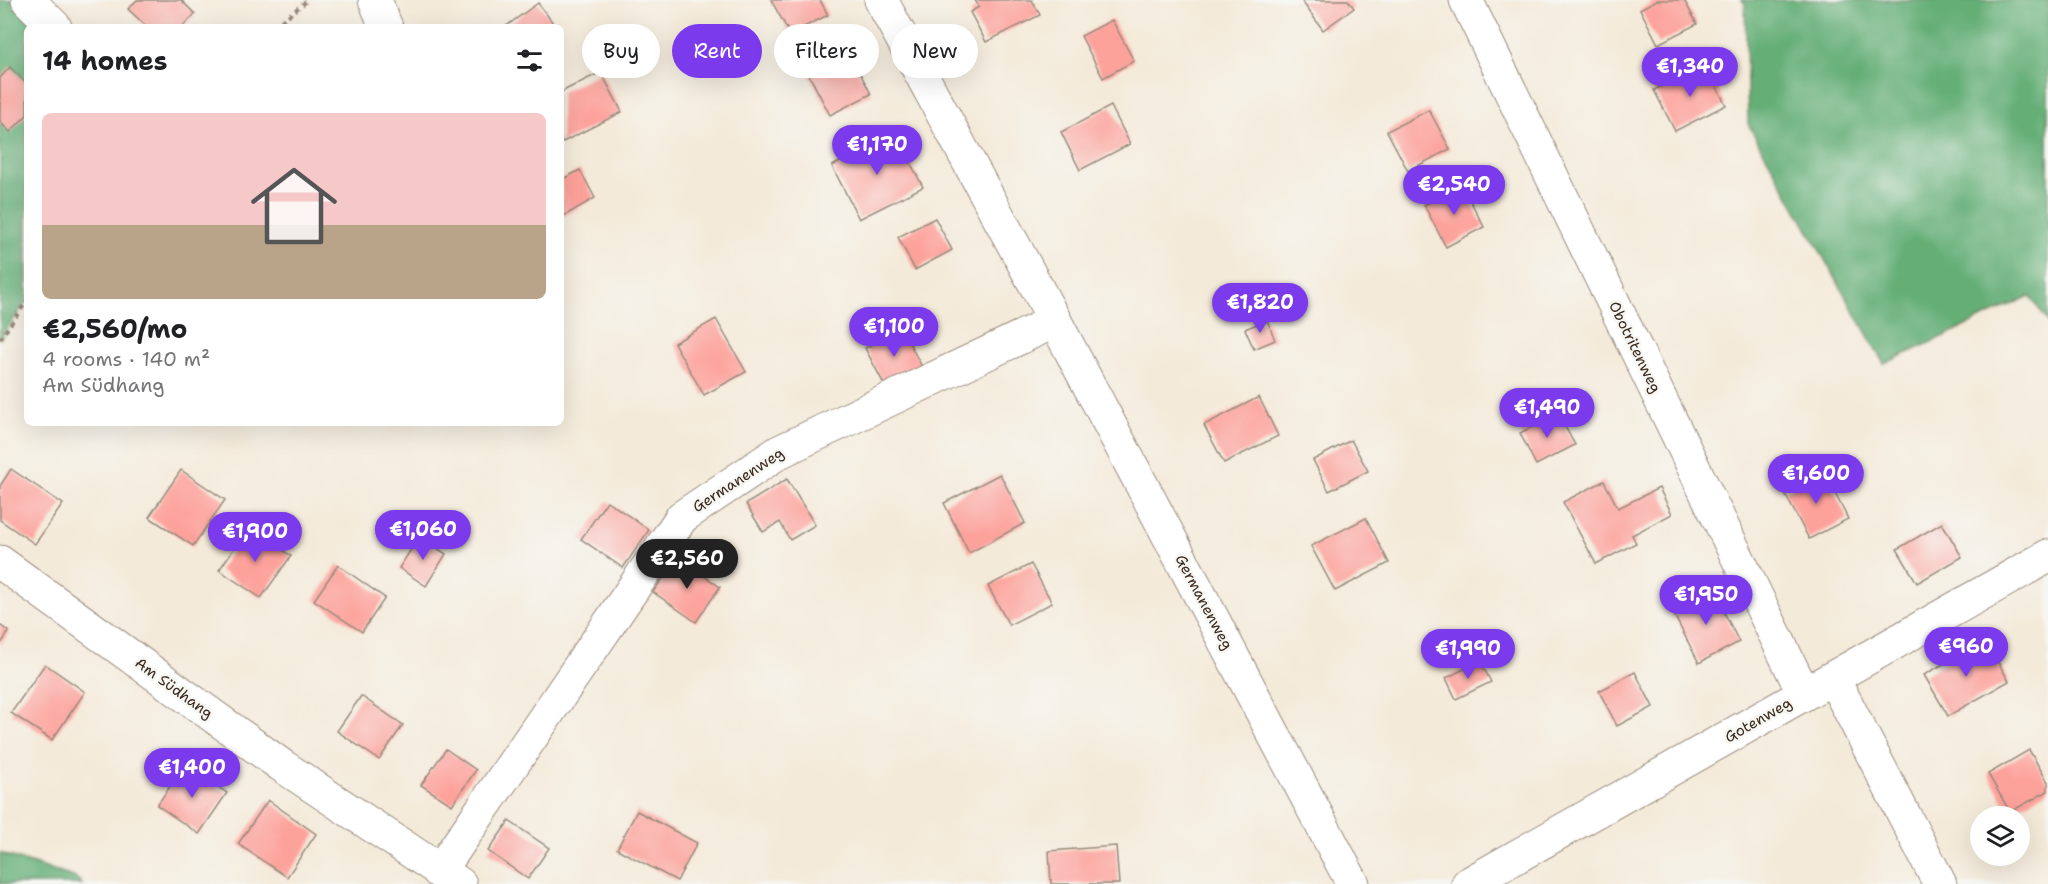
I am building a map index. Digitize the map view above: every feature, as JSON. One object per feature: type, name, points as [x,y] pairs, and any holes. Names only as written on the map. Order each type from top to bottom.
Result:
[{"type":"street","points":[[28,0],[52,24]]},
{"type":"street","points":[[375,0],[385,24]]},
{"type":"street","name":"Germanenweg","points":[[881,0],[1055,321],[1353,884]]},
{"type":"street","name":"Obotritenweg","points":[[1466,0],[1804,694]]},
{"type":"street","name":"Germanenweg","points":[[682,517],[779,452],[1055,321]]},
{"type":"street","name":"Am Südhang","points":[[0,562],[281,765],[450,878],[682,517]]},
{"type":"street","name":"Gotenweg","points":[[1468,884],[2048,556]]},
{"type":"street","points":[[1833,678],[1940,884]]},
{"type":"path","points":[[278,24],[309,0]]},
{"type":"path","points":[[0,339],[24,305]]},
{"type":"green space","points":[[0,0],[28,0],[52,24],[24,24],[24,305],[0,339]]},
{"type":"green space","points":[[1742,0],[2048,0],[2048,322],[2030,296],[1884,364],[1748,124],[1745,4]]},
{"type":"green space","points":[[0,853],[76,878],[82,884],[0,884]]},
{"type":"building","points":[[137,0],[181,0],[195,14],[185,24],[144,24],[128,9]]},
{"type":"building","points":[[771,0],[820,0],[828,15],[810,24],[784,24]]},
{"type":"building","points":[[975,0],[1032,0],[1040,15],[986,42],[970,12],[979,7]]},
{"type":"building","points":[[1301,0],[1348,0],[1354,8],[1323,30]]},
{"type":"building","points":[[1657,0],[1684,0],[1697,24],[1658,44],[1640,9]]},
{"type":"building","points":[[538,3],[554,24],[509,24]]},
{"type":"building","points":[[1112,20],[1134,61],[1103,78],[1081,36]]},
{"type":"building","points":[[1705,64],[1726,105],[1675,131],[1654,90]]},
{"type":"building","points":[[10,67],[24,81],[24,118],[10,132],[0,122],[0,78]]},
{"type":"building","points":[[589,78],[604,78],[622,112],[564,141],[564,90]]},
{"type":"building","points":[[811,78],[863,78],[871,94],[830,115]]},
{"type":"building","points":[[1111,106],[1130,144],[1080,170],[1061,132]]},
{"type":"building","points":[[1429,110],[1450,149],[1408,171],[1387,131]]},
{"type":"building","points":[[895,133],[923,187],[859,219],[832,166]]},
{"type":"building","points":[[580,170],[595,198],[564,216],[564,178]]},
{"type":"building","points":[[1462,185],[1484,227],[1446,247],[1424,205]]},
{"type":"building","points":[[935,218],[952,250],[915,270],[898,237]]},
{"type":"building","points":[[716,319],[746,372],[704,395],[674,343]]},
{"type":"building","points":[[1267,320],[1275,340],[1254,349],[1245,329]]},
{"type":"building","points":[[902,329],[923,369],[886,388],[865,348]]},
{"type":"building","points":[[1259,397],[1278,436],[1224,463],[1204,425]]},
{"type":"building","points":[[1558,414],[1575,445],[1536,465],[1520,433]]},
{"type":"building","points":[[1351,440],[1368,471],[1329,491],[1313,460]]},
{"type":"building","points":[[11,469],[63,504],[35,544],[0,520],[0,486]]},
{"type":"building","points":[[181,470],[225,500],[193,546],[149,517]]},
{"type":"building","points":[[1824,471],[1848,519],[1809,539],[1784,492]]},
{"type":"building","points":[[1000,474],[1025,523],[969,553],[944,503]]},
{"type":"building","points":[[787,479],[815,525],[790,540],[780,522],[763,532],[746,504]]},
{"type":"building","points":[[1604,481],[1618,508],[1659,488],[1672,514],[1632,535],[1636,543],[1596,564],[1563,502]]},
{"type":"building","points":[[607,501],[649,530],[623,568],[581,539]]},
{"type":"building","points":[[1366,518],[1389,563],[1335,591],[1311,546]]},
{"type":"building","points":[[1942,523],[1962,557],[1917,583],[1897,549]]},
{"type":"building","points":[[249,527],[291,556],[261,598],[219,570]]},
{"type":"building","points":[[419,537],[446,554],[426,586],[399,568]]},
{"type":"building","points":[[678,558],[720,587],[696,622],[653,592]]},
{"type":"building","points":[[1031,564],[1052,603],[1009,625],[988,586]]},
{"type":"building","points":[[338,565],[385,598],[362,632],[314,600]]},
{"type":"building","points":[[1713,590],[1739,642],[1699,663],[1672,611]]},
{"type":"building","points":[[0,625],[9,632],[0,645]]},
{"type":"building","points":[[1985,640],[2009,681],[1948,716],[1924,675]]},
{"type":"building","points":[[1480,661],[1491,682],[1456,699],[1446,678]]},
{"type":"building","points":[[45,664],[85,692],[52,740],[11,713]]},
{"type":"building","points":[[1635,672],[1653,707],[1617,726],[1599,691]]},
{"type":"building","points":[[361,696],[403,725],[379,760],[337,731]]},
{"type":"building","points":[[446,749],[476,770],[452,805],[421,785]]},
{"type":"building","points":[[2029,750],[2048,782],[2048,791],[2021,806],[2007,806],[1988,774]]},
{"type":"building","points":[[185,765],[227,793],[199,834],[157,805]]},
{"type":"building","points":[[268,800],[316,834],[287,877],[238,844]]},
{"type":"building","points":[[637,811],[697,843],[677,881],[617,849]]},
{"type":"building","points":[[509,821],[549,848],[528,879],[488,851]]},
{"type":"building","points":[[1116,846],[1119,884],[1051,884],[1049,851]]}]
